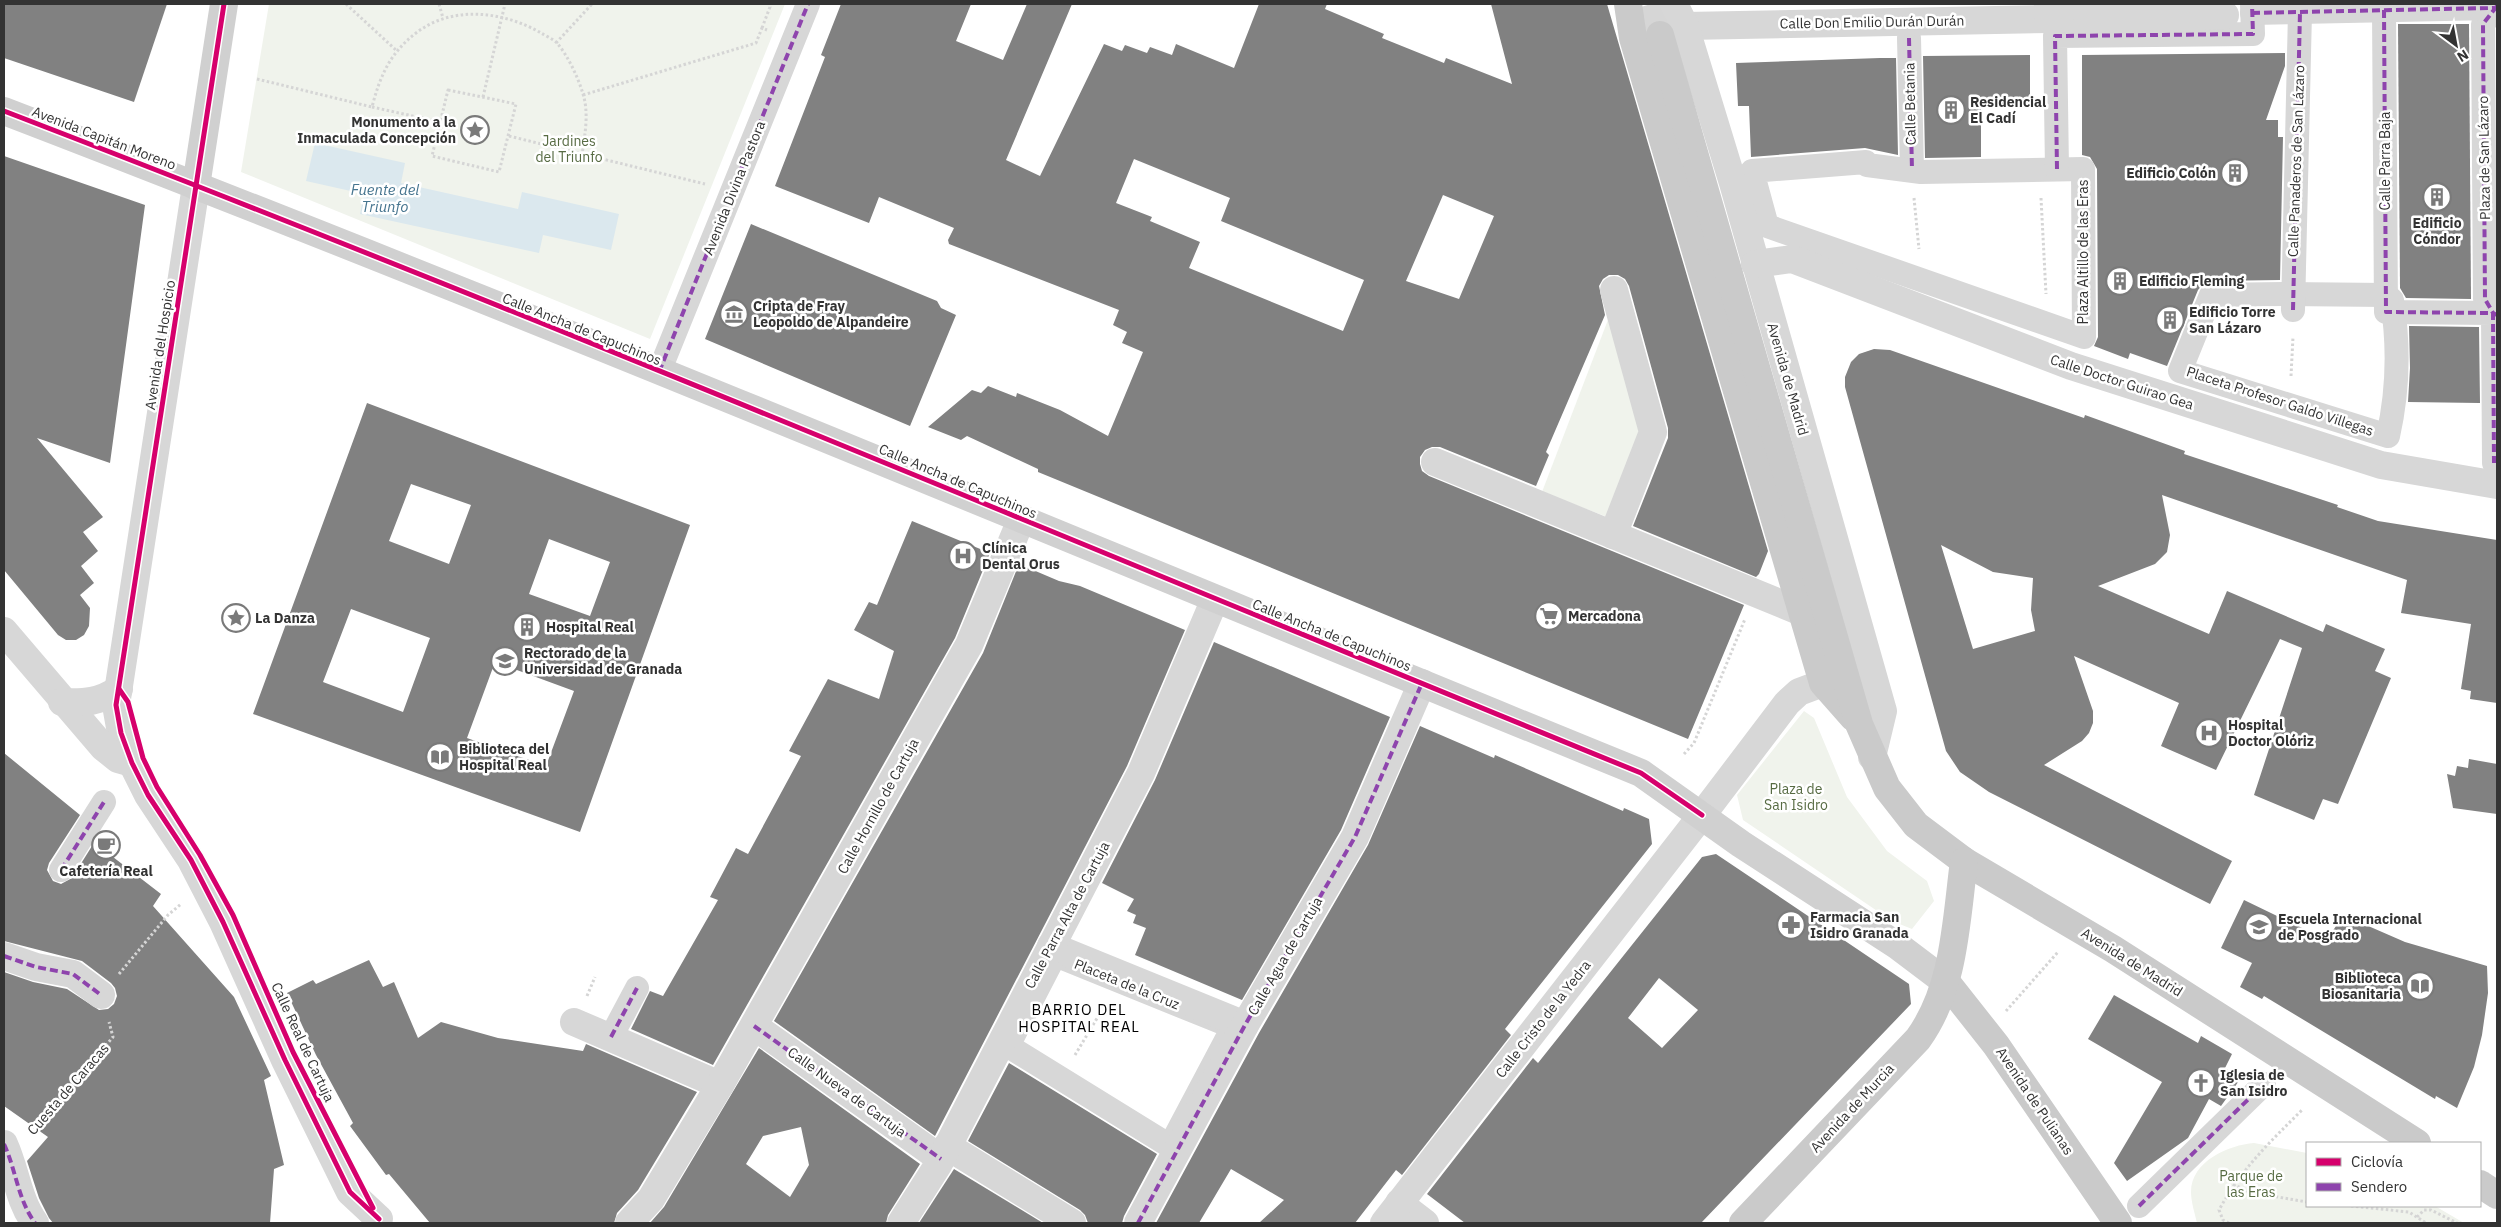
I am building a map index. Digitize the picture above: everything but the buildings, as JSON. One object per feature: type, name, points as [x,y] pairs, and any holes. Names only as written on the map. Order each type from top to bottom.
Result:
[{"type":"main road","name":"Avenida del Hospicio","points":[[196,186],[224,4]]},
{"type":"main road","name":"Avenida de Madrid","points":[[1628,4],[1632,38],[1804,613],[1823,683],[1859,724]]},
{"type":"main road","name":"Avenida de Madrid","points":[[1673,21],[1859,724],[1887,788],[1916,825],[1964,861],[2113,949],[2415,1142]]},
{"type":"main road","name":"Avenida Capitán Moreno","points":[[4,110],[196,186]]},
{"type":"main road","name":"Calle Ancha de Capuchinos","points":[[196,186],[659,372],[1641,773],[1702,815]]},
{"type":"main road","points":[[1702,815],[1741,844],[1898,946],[1947,982],[1964,861]]},
{"type":"main road","name":"Avenida de Murcia","points":[[1743,1223],[1918,1039],[1927,1026],[1947,982]]},
{"type":"main road","name":"Avenida de Pulianas","points":[[1947,982],[1996,1045],[2118,1223]]},
{"type":"main road","points":[[2481,1185],[2497,1195]]},
{"type":"street","name":"Avenida Divina Pastora","points":[[659,372],[808,4]]},
{"type":"street","name":"Calle Don Emilio Durán Durán","points":[[1673,21],[2054,16],[2253,34],[2252,9],[2300,12],[2326,8],[2384,10],[2495,6]]},
{"type":"street","name":"Plaza de San Lázaro","points":[[2495,6],[2483,24],[2485,299],[2495,314],[2495,474]]},
{"type":"street","name":"Calle Parra Baja","points":[[2384,10],[2388,306]]},
{"type":"street","name":"Calle Panaderos de San Lázaro","points":[[2292,302],[2300,12]]},
{"type":"street","points":[[2057,169],[2054,16],[2226,15]]},
{"type":"street","name":"Avenida de Madrid","points":[[1673,21],[1755,264],[1883,711],[1872,757]]},
{"type":"street","name":"Calle Betania","points":[[1909,38],[1912,170]]},
{"type":"street","name":"Plaza Altillo de las Eras","points":[[1866,162],[1867,166],[1912,170],[1981,172],[2083,169],[2084,337],[1767,226],[1752,170],[1866,162]]},
{"type":"street","name":"Avenida del Hospicio","points":[[196,186],[116,705],[121,733],[132,763],[148,795],[205,875]]},
{"type":"street","name":"Calle Doctor Guirao Gea","points":[[1755,264],[1792,259],[2071,366],[2381,465],[2495,474]]},
{"type":"street","points":[[1613,534],[1653,432],[1614,290]]},
{"type":"street","name":"Placeta Profesor Galdo Villegas","points":[[2211,295],[2292,302],[2388,306],[2396,402],[2388,436],[2180,371],[2211,295]]},
{"type":"street","points":[[2388,306],[2495,314]]},
{"type":"street","points":[[1435,462],[1804,613]]},
{"type":"street","name":"Calle Hornillo de Cartuja","points":[[629,1223],[651,1199],[720,1085],[969,645],[1021,520]]},
{"type":"street","name":"Calle Parra Alta de Cartuja","points":[[901,1223],[944,1153],[1140,773],[1215,599]]},
{"type":"street","points":[[4,631],[62,702],[102,747],[118,759],[132,763]]},
{"type":"street","name":"Calle Agua de Cartuja","points":[[1138,1223],[1245,1025],[1355,837],[1422,683]]},
{"type":"street","points":[[1702,815],[1787,703],[1799,692],[1823,683]]},
{"type":"street","points":[[62,702],[89,703],[109,696],[119,689],[128,702],[143,758],[205,875]]},
{"type":"street","points":[[60,870],[104,802]]},
{"type":"street","name":"Calle Cristo de la Yedra","points":[[1392,1213],[1702,815]]},
{"type":"street","name":"Calle Real de Cartuja","points":[[205,875],[223,922],[284,1060],[350,1192],[378,1222]]},
{"type":"street","name":"Placeta de la Cruz","points":[[1051,946],[1245,1025]]},
{"type":"street","name":"Placeta de la Cruz","points":[[1056,954],[1119,980],[1234,1027],[1170,1146],[1008,1046],[1056,954]]},
{"type":"street","points":[[4,956],[36,967],[73,974],[101,995]]},
{"type":"street","points":[[611,1037],[637,988]]},
{"type":"street","points":[[574,1022],[720,1085]]},
{"type":"street","name":"Calle Nueva de Cartuja","points":[[754,1026],[944,1153],[1072,1223]]},
{"type":"street","points":[[2139,1206],[2264,1084]]},
{"type":"street","points":[[7,1150],[25,1210],[35,1223]]},
{"type":"street","points":[[1392,1213],[1425,1223]]},
{"type":"path","points":[[346,4],[397,51]]},
{"type":"path","points":[[439,4],[443,18]]},
{"type":"path","points":[[483,97],[505,4]]},
{"type":"path","points":[[556,43],[592,4]]},
{"type":"path","points":[[584,95],[756,43],[770,7],[769,4]]},
{"type":"path","points":[[372,107],[379,78],[397,51],[416,32],[443,18],[469,14],[502,16],[531,28],[556,43],[573,68],[584,95],[586,125],[582,154]]},
{"type":"path","points":[[762,28],[792,42]]},
{"type":"path","points":[[257,79],[440,122]]},
{"type":"path","points":[[448,90],[516,104],[500,172],[432,156],[440,122],[448,90]]},
{"type":"path","points":[[508,136],[711,185],[732,193]]},
{"type":"path","points":[[2048,324],[2040,176],[2057,175],[2057,169]]},
{"type":"path","points":[[1912,170],[1922,280]]},
{"type":"path","points":[[2291,380],[2293,348]]},
{"type":"path","points":[[1684,754],[1694,743],[1756,593]]},
{"type":"path","points":[[101,995],[168,915],[186,900]]},
{"type":"path","points":[[2005,1012],[2058,951]]},
{"type":"path","points":[[1072,1060],[1119,980]]},
{"type":"path","points":[[2229,1223],[2222,1220],[2219,1210],[2233,1184],[2246,1167],[2303,1109]]},
{"type":"path","points":[[2233,1184],[2249,1192],[2306,1202]]},
{"type":"path","points":[[2362,1207],[2409,1212],[2426,1223]]},
{"type":"path","points":[[2418,1217],[2424,1210],[2431,1210],[2457,1223]]},
{"type":"green space","name":"Jardines del Triunfo","points":[[269,4],[785,4],[650,339],[241,172]]},
{"type":"green space","points":[[1611,312],[1647,433],[1610,518],[1542,492]]},
{"type":"green space","name":"Plaza de San Isidro","points":[[1804,711],[1814,718],[1847,797],[1887,851],[1927,881],[1934,901],[1912,929],[1892,921],[1743,820],[1737,795]]},
{"type":"green space","name":"Parque de las Eras","points":[[2254,1143],[2306,1153],[2306,1207],[2437,1207],[2464,1223],[2197,1223],[2191,1192],[2197,1172],[2204,1163],[2223,1151],[2244,1144]]},
{"type":"water","name":"Fuente del Triunfo","points":[[315,143],[405,163],[401,183],[518,209],[522,192],[619,214],[611,250],[543,235],[539,253],[360,214],[364,194],[306,181]]},
{"type":"tunnel","points":[[1651,4],[1660,35]]},
{"type":"marked path","points":[[659,372],[808,4]]},
{"type":"marked path","points":[[2057,169],[2055,36],[2253,34],[2252,4]]},
{"type":"marked path","points":[[2497,6],[2483,24],[2485,299],[2493,313],[2497,315]]},
{"type":"marked path","points":[[2252,13],[2494,8]]},
{"type":"marked path","points":[[2384,10],[2386,312],[2493,313],[2494,463]]},
{"type":"marked path","points":[[2293,310],[2300,12]]},
{"type":"marked path","points":[[1909,38],[1912,170]]},
{"type":"marked path","points":[[1138,1223],[1245,1025],[1355,837],[1422,683]]},
{"type":"marked path","points":[[61,870],[104,802]]},
{"type":"marked path","points":[[4,956],[36,967],[73,974],[101,995]]},
{"type":"marked path","points":[[611,1037],[637,988]]},
{"type":"marked path","points":[[754,1026],[941,1159]]},
{"type":"marked path","points":[[2139,1206],[2264,1084]]},
{"type":"marked path","points":[[4,1144],[21,1195],[35,1223]]},
{"type":"cycle path","points":[[224,4],[116,705],[121,733],[132,763],[148,795],[191,860],[223,922],[285,1060],[350,1192],[379,1219]]},
{"type":"cycle path","points":[[4,111],[415,272],[1641,773],[1702,815]]},
{"type":"cycle path","points":[[119,689],[128,702],[143,758],[157,787],[200,855],[233,915],[293,1052],[373,1208]]},
{"type":"place","name":"Residencial El Cadí","points":[[1951,110]]},
{"type":"place","name":"Monumento a la Inmaculada Concepción","points":[[475,130]]},
{"type":"place","name":"Edificio Colón","points":[[2235,173]]},
{"type":"place","name":"Edificio Cóndor","points":[[2437,197]]},
{"type":"place","name":"Edificio Fleming","points":[[2120,281]]},
{"type":"place","name":"Cripta de Fray Leopoldo de Alpandeire","points":[[734,314]]},
{"type":"place","name":"Edificio Torre San Lázaro","points":[[2170,320]]},
{"type":"place","name":"Clínica Dental Orus","points":[[963,556]]},
{"type":"place","name":"Mercadona","points":[[1549,616]]},
{"type":"place","name":"La Danza","points":[[236,618]]},
{"type":"place","name":"Hospital Real","points":[[527,627]]},
{"type":"place","name":"Rectorado de la Universidad de Granada","points":[[505,661]]},
{"type":"place","name":"Hospital Doctor Olóriz","points":[[2209,733]]},
{"type":"place","name":"Biblioteca del Hospital Real","points":[[440,757]]},
{"type":"place","name":"Cafetería Real","points":[[106,845]]},
{"type":"place","name":"Farmacia San Isidro Granada","points":[[1791,925]]},
{"type":"place","name":"Escuela Internacional de Posgrado","points":[[2259,927]]},
{"type":"place","name":"Biblioteca Biosanitaria","points":[[2420,986]]},
{"type":"place","name":"Iglesia de San Isidro","points":[[2201,1083]]},
{"type":"district","name":"BARRIO DEL HOSPITAL REAL","points":[[1079,1018]]}]
